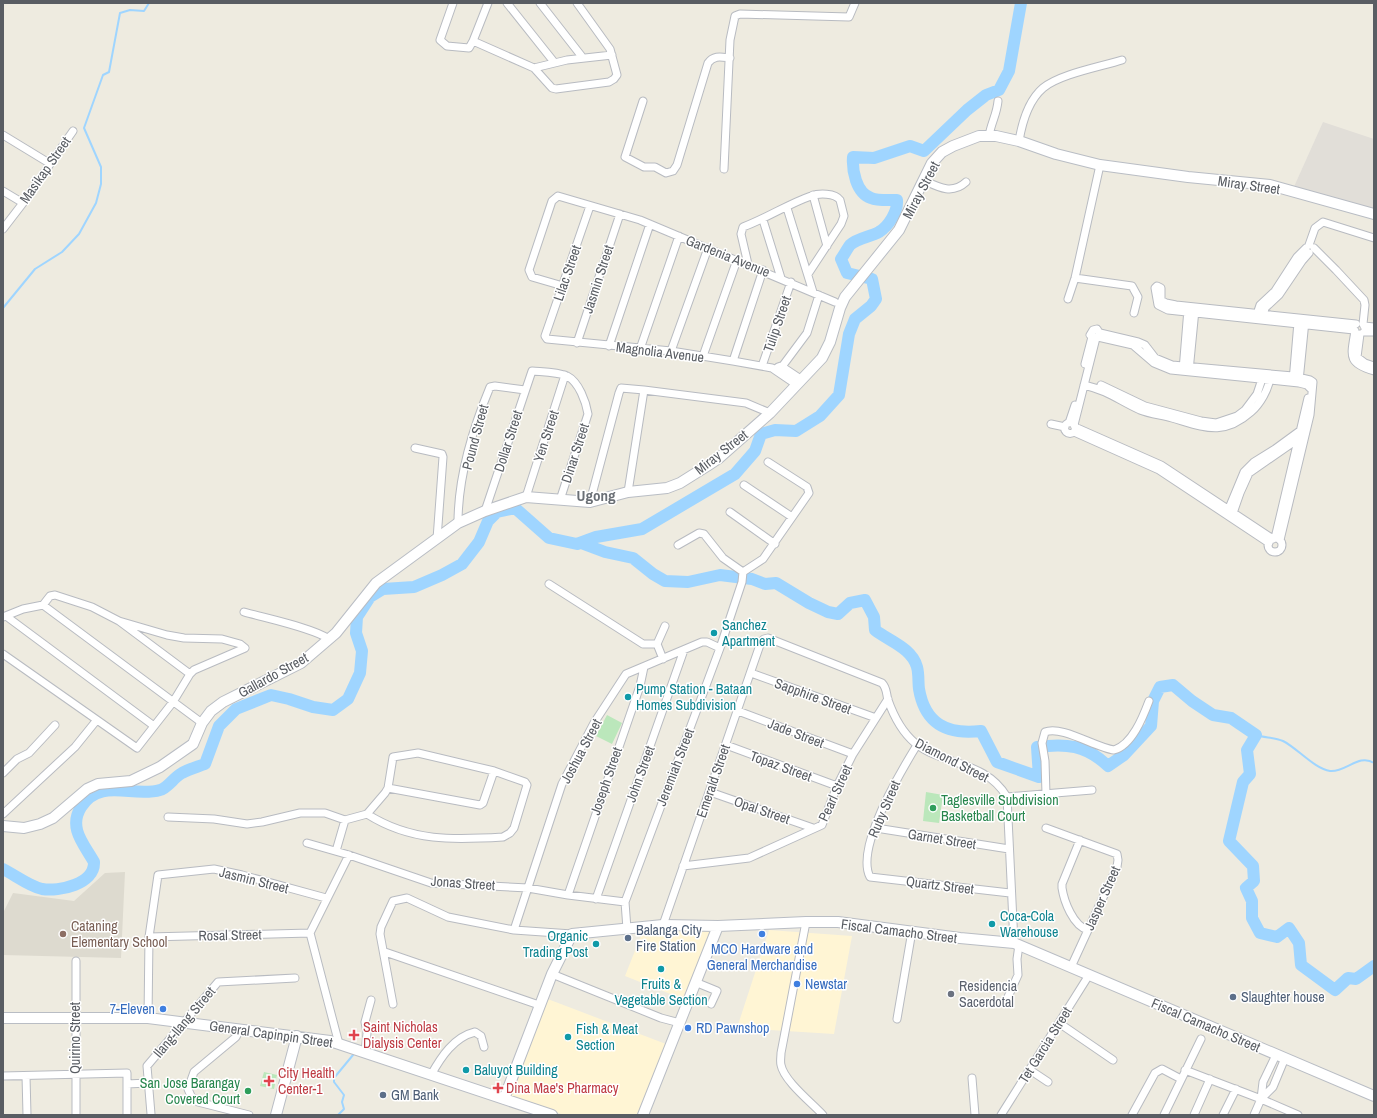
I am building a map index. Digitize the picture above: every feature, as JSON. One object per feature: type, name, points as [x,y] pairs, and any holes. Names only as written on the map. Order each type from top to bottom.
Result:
[{"type":"street","points":[[453,3],[440,40],[447,46],[461,48],[469,48],[488,3]]},
{"type":"street","points":[[507,3],[554,62]]},
{"type":"street","points":[[540,3],[583,58]]},
{"type":"street","points":[[473,41],[534,68],[552,88],[556,90],[586,86],[614,79],[617,75],[612,55],[605,40],[577,3]]},
{"type":"street","points":[[724,169],[730,40],[735,16],[740,14],[849,17],[854,3]]},
{"type":"street","points":[[534,68],[554,62],[612,55]]},
{"type":"street","points":[[643,101],[625,157],[644,167],[655,167],[666,173],[670,172],[677,165],[708,63],[712,58],[717,56],[730,58]]},
{"type":"street","points":[[1019,141],[1021,126],[1026,114],[1042,89],[1078,73],[1122,60]]},
{"type":"street","points":[[990,136],[991,126],[996,118],[998,100]]},
{"type":"street","name":"Masikap Street","points":[[3,229],[23,204],[49,163],[73,131]]},
{"type":"street","points":[[3,135],[49,163]]},
{"type":"street","name":"Miray Street","points":[[628,492],[667,488],[680,483],[719,458],[770,413],[799,383],[822,358],[830,342],[842,303],[907,218],[932,163],[942,152],[966,139],[979,136],[990,136],[1019,141],[1056,154],[1100,165],[1188,177],[1270,185],[1374,214]]},
{"type":"street","points":[[1068,299],[1075,278],[1100,165]]},
{"type":"street","points":[[923,180],[950,190],[960,188],[966,182]]},
{"type":"street","points":[[3,191],[23,204]]},
{"type":"street","points":[[813,195],[827,246]]},
{"type":"street","points":[[748,264],[741,230],[743,227],[764,220],[813,195],[833,195],[840,200],[844,216],[841,224],[808,274]]},
{"type":"street","name":"Gardenia Avenue","points":[[563,286],[532,277],[529,270],[552,201],[558,196],[650,224],[763,270],[835,302]]},
{"type":"street","name":"Lilac Street","points":[[547,339],[545,336],[590,206]]},
{"type":"street","points":[[777,369],[807,333],[816,294],[787,208]]},
{"type":"street","name":"Jasmin Street","points":[[577,343],[620,214]]},
{"type":"street","points":[[764,220],[781,278]]},
{"type":"street","points":[[1260,317],[1272,297],[1310,250],[1315,228],[1323,222],[1374,238]]},
{"type":"street","points":[[609,346],[650,224]]},
{"type":"street","points":[[640,349],[679,236]]},
{"type":"street","points":[[671,351],[708,248]]},
{"type":"street","points":[[1310,250],[1335,271],[1363,304],[1359,328],[1351,355],[1356,361],[1374,371]]},
{"type":"street","points":[[703,356],[737,260]]},
{"type":"street","points":[[733,361],[763,270]]},
{"type":"street","points":[[1075,278],[1132,286],[1138,297],[1134,313]]},
{"type":"street","name":"Tulip Street","points":[[762,366],[791,282]]},
{"type":"street","points":[[1192,310],[1163,302],[1161,300],[1161,288],[1156,286],[1157,302],[1161,308],[1237,314],[1359,328],[1374,332]]},
{"type":"street","points":[[1186,369],[1192,310]]},
{"type":"street","points":[[1296,380],[1301,322]]},
{"type":"street","points":[[1359,328],[1374,327]]},
{"type":"street","points":[[1051,424],[1071,427],[1160,467],[1230,514],[1274,540],[1287,496],[1312,388],[1296,380],[1186,369],[1153,359],[1134,343],[1097,336],[1088,363],[1071,427]]},
{"type":"street","name":"Magnolia Avenue","points":[[547,339],[671,351],[762,366],[777,369],[799,383]]},
{"type":"street","points":[[1356,361],[1374,366]]},
{"type":"street","points":[[1071,427],[1085,383],[1088,363]]},
{"type":"street","name":"Dollar Street","points":[[485,511],[532,371],[565,376]]},
{"type":"street","name":"Yen Street","points":[[526,496],[565,376]]},
{"type":"street","name":"Dinar Street","points":[[560,500],[588,414],[586,403],[581,394],[570,379],[565,376]]},
{"type":"street","points":[[1085,383],[1103,387],[1144,409],[1201,424],[1216,423],[1224,425],[1238,418],[1253,400],[1266,377]]},
{"type":"street","name":"Pound Street","points":[[458,523],[460,500],[470,446],[490,387],[495,386],[525,390]]},
{"type":"street","points":[[590,502],[621,388],[625,387],[746,403],[770,413]]},
{"type":"street","points":[[628,492],[644,390]]},
{"type":"street","points":[[1230,514],[1243,477],[1249,474],[1263,460],[1301,435]]},
{"type":"street","points":[[415,448],[442,454],[443,457],[437,539]]},
{"type":"street","points":[[678,545],[702,533],[723,558],[742,577],[760,562],[775,544],[792,517],[810,493],[809,490],[768,462]]},
{"type":"street","points":[[744,485],[792,517]]},
{"type":"street","name":"Gallardo Street","points":[[3,826],[24,828],[40,824],[53,818],[98,784],[131,781],[150,774],[190,746],[210,711],[223,702],[301,663],[344,624],[376,583],[458,523],[526,496],[590,502],[628,492]]},
{"type":"street","points":[[730,512],[775,544]]},
{"type":"street","name":"Jeremiah Street","points":[[627,928],[625,902],[720,648],[742,577]]},
{"type":"street","points":[[549,584],[643,644],[657,644]]},
{"type":"street","points":[[4,617],[23,609],[44,605],[50,596],[55,595],[92,607],[119,621],[190,674]]},
{"type":"street","points":[[44,605],[202,723]]},
{"type":"street","points":[[244,612],[310,631],[329,639]]},
{"type":"street","points":[[4,617],[154,726]]},
{"type":"street","points":[[3,654],[135,748],[138,747],[173,702],[194,670],[244,649],[244,647],[238,643],[222,639],[184,638],[167,635],[119,621]]},
{"type":"street","points":[[662,659],[657,644],[665,626]]},
{"type":"street","name":"Diamond Street","points":[[764,639],[768,638],[882,683],[886,687],[888,700],[899,726],[917,745],[969,766],[986,775],[1003,790],[1007,797]]},
{"type":"street","name":"Emerald Street","points":[[663,925],[761,642],[764,639]]},
{"type":"street","name":"Joshua Street","points":[[514,930],[562,784],[594,723],[625,675],[707,642],[720,648]]},
{"type":"street","name":"John Street","points":[[596,898],[684,650]]},
{"type":"street","name":"Joseph Street","points":[[568,895],[640,686],[644,667]]},
{"type":"street","name":"Sapphire Street","points":[[751,673],[876,718]]},
{"type":"street","name":"Pearl Street","points":[[684,866],[749,858],[822,825],[837,786],[853,754],[888,700]]},
{"type":"street","points":[[1046,794],[1045,761],[1042,745],[1045,732],[1052,731],[1072,734],[1111,750],[1117,749],[1130,737],[1142,718],[1148,701]]},
{"type":"street","name":"Jade Street","points":[[738,711],[853,754]]},
{"type":"street","points":[[3,814],[75,746],[96,721]]},
{"type":"street","points":[[3,773],[17,759],[29,753],[55,724]]},
{"type":"street","name":"Ruby Street","points":[[870,877],[868,872],[868,847],[897,777],[917,745]]},
{"type":"street","name":"Topaz Street","points":[[726,746],[837,786]]},
{"type":"street","points":[[168,817],[214,819],[247,824],[300,813],[325,813],[346,820],[367,814],[388,788],[391,761],[393,757],[397,755],[418,753],[494,771],[525,782],[527,785],[514,828],[510,834],[503,837],[437,839],[405,831],[379,822],[367,814]]},
{"type":"street","points":[[388,788],[480,805],[483,803],[494,771]]},
{"type":"street","points":[[1007,999],[1018,975],[1010,893],[1007,797],[1092,790]]},
{"type":"street","name":"Opal Street","points":[[710,792],[814,828]]},
{"type":"street","points":[[336,851],[346,820]]},
{"type":"street","name":"Garnet Street","points":[[876,828],[1009,849]]},
{"type":"street","name":"Jasper Street","points":[[1046,828],[1117,854],[1117,867],[1071,967]]},
{"type":"street","points":[[1080,840],[1062,884],[1062,888],[1066,903],[1073,916],[1083,928],[1088,930]]},
{"type":"street","name":"Jonas Street","points":[[307,843],[349,855],[431,883],[528,888],[568,895],[625,902]]},
{"type":"street","points":[[339,1044],[310,933],[326,898],[349,855]]},
{"type":"street","name":"Jasmin Street","points":[[149,937],[158,875],[214,869],[242,875],[326,898]]},
{"type":"street","name":"Quartz Street","points":[[870,877],[1010,893]]},
{"type":"street","points":[[393,1004],[385,952],[380,934],[381,927],[393,901],[407,898],[448,917],[514,930],[572,934],[552,974],[539,1005],[504,1099]]},
{"type":"street","points":[[806,922],[781,1053],[781,1066],[784,1073],[794,1085],[823,1115]]},
{"type":"street","name":"Fiscal Camacho Street","points":[[572,934],[663,925],[718,926],[838,922],[1016,944],[1374,1096]]},
{"type":"street","points":[[643,1115],[718,926]]},
{"type":"street","points":[[897,1019],[912,932]]},
{"type":"street","name":"Rosal Street","points":[[149,937],[310,933]]},
{"type":"street","points":[[148,1018],[149,937]]},
{"type":"street","points":[[385,952],[539,1005]]},
{"type":"street","name":"Quirino Street","points":[[76,961],[76,1115]]},
{"type":"street","points":[[552,974],[661,1018],[680,1023]]},
{"type":"street","name":"Tet Garcia Street","points":[[1001,1115],[1089,975]]},
{"type":"street","name":"Ilang-Ilang Street","points":[[151,1114],[147,1066],[218,982],[295,978]]},
{"type":"street","points":[[695,982],[717,991],[711,1004]]},
{"type":"street","points":[[366,1053],[367,1032],[365,1022],[371,1000]]},
{"type":"street","name":"General Capinpin Street","points":[[3,1018],[148,1018],[297,1036],[339,1044],[550,1115]]},
{"type":"street","points":[[1059,1023],[1113,1060]]},
{"type":"street","points":[[240,1029],[236,1038],[194,1072],[188,1089],[191,1096],[198,1102],[248,1115]]},
{"type":"street","points":[[432,1075],[440,1060],[450,1048],[470,1034],[475,1032],[482,1036],[484,1047]]},
{"type":"street","points":[[276,1115],[297,1036]]},
{"type":"street","points":[[1164,1115],[1200,1039]]},
{"type":"street","points":[[1254,1115],[1261,1099],[1272,1087],[1281,1056]]},
{"type":"street","points":[[1132,1115],[1155,1073],[1162,1069],[1181,1079]]},
{"type":"street","points":[[1030,1070],[1048,1082]]},
{"type":"street","points":[[1185,1070],[1298,1115]]},
{"type":"street","points":[[3,1076],[127,1073],[127,1115]]},
{"type":"street","points":[[26,1076],[27,1115]]},
{"type":"street","points":[[972,1078],[975,1115]]},
{"type":"street","points":[[1194,1115],[1210,1079]]},
{"type":"street","points":[[127,1084],[148,1083]]},
{"type":"street","points":[[1223,1115],[1236,1090]]},
{"type":"shaded area","points":[[1323,122],[1374,139],[1374,213],[1293,189]]},
{"type":"shaded area","name":"Cataning Elementary School","points":[[125,872],[121,958],[3,955],[3,913],[13,893],[74,901],[105,873]]},
{"type":"shaded area","name":"Fruits & Vegetable Section","points":[[659,930],[710,931],[683,999],[625,976],[642,933]]},
{"type":"shaded area","name":"Newstar","points":[[769,930],[852,936],[834,1034],[737,1028]]},
{"type":"shaded area","points":[[545,998],[666,1044],[641,1115],[564,1115],[510,1096]]},
{"type":"green space","points":[[607,715],[622,723],[612,744],[596,736]]},
{"type":"green space","name":"Taglesville Subdivision Basketball Court","points":[[926,792],[943,795],[939,823],[923,821]]},
{"type":"green space","name":"City Health Center-1","points":[[264,1072],[277,1075],[274,1089],[260,1086]]},
{"type":"waterway","points":[[3,308],[35,269],[62,252],[79,234],[96,203],[101,184],[101,167],[84,128],[103,75],[109,72],[120,13],[130,10],[144,11],[149,3]]},
{"type":"waterway","points":[[3,869],[37,888],[49,890],[66,888],[75,885],[89,876],[93,870],[94,862],[79,836],[76,822],[77,815],[81,807],[89,798],[98,793],[107,791],[118,790],[150,792],[163,789],[182,773],[205,764],[219,726],[236,709],[271,695],[313,707],[333,710],[348,699],[360,673],[362,651],[356,633],[357,617],[370,597],[383,589],[414,587],[442,575],[462,564],[479,542],[488,521],[497,512],[515,508],[549,538],[577,544],[596,537],[642,529],[735,474],[755,451],[761,434],[775,430],[796,431],[820,416],[839,395],[849,334],[855,319],[871,306],[876,299],[872,279],[847,273],[841,259],[850,245],[883,229],[892,218],[897,204],[897,200],[874,199],[862,191],[858,186],[854,174],[853,157],[874,158],[910,146],[924,151],[967,110],[986,95],[999,90],[1009,71],[1021,3]]},
{"type":"waterway","points":[[581,543],[605,552],[633,558],[653,574],[665,581],[688,582],[720,575],[752,579],[765,584],[776,583],[809,603],[828,612],[838,614],[850,603],[865,600],[874,617],[875,630],[905,650],[914,660],[918,670],[919,689],[922,701],[926,711],[932,719],[948,729],[969,732],[981,731],[997,762],[1039,777],[1037,747],[1057,745],[1075,747],[1092,754],[1108,766],[1124,755],[1151,726],[1153,701],[1160,687],[1173,685],[1192,701],[1213,715],[1231,718],[1256,735],[1247,750],[1250,774],[1243,782],[1229,841],[1253,866],[1254,881],[1246,888],[1252,901],[1252,918],[1260,933],[1277,937],[1289,928],[1299,943],[1301,965],[1335,990],[1348,978],[1356,979],[1374,966]]},
{"type":"waterway","points":[[1256,735],[1283,741],[1318,766],[1330,771],[1336,771],[1363,760],[1374,763]]},
{"type":"waterway","points":[[338,1115],[344,1109],[342,1102],[344,1095],[334,1082],[334,1078],[353,1055]]},
{"type":"place","name":"Sanchez Apartment","points":[[714,633]]},
{"type":"place","name":"Pump Station - Bataan Homes Subdivision","points":[[628,697]]},
{"type":"place","name":"Taglesville Subdivision Basketball Court","points":[[933,808]]},
{"type":"place","name":"Coca-Cola Warehouse","points":[[992,924]]},
{"type":"place","name":"Cataning Elementary School","points":[[63,934]]},
{"type":"place","name":"MCO Hardware and General Merchandise","points":[[762,934]]},
{"type":"place","name":"Balanga City Fire Station","points":[[628,938]]},
{"type":"place","name":"Organic Trading Post","points":[[596,944]]},
{"type":"place","name":"Fruits & Vegetable Section","points":[[661,969]]},
{"type":"place","name":"Newstar","points":[[797,984]]},
{"type":"place","name":"Residencia Sacerdotal","points":[[951,994]]},
{"type":"place","name":"Slaughter house","points":[[1233,997]]},
{"type":"place","name":"7-Eleven","points":[[163,1009]]},
{"type":"place","name":"RD Pawnshop","points":[[688,1028]]},
{"type":"place","name":"Saint Nicholas Dialysis Center","points":[[354,1035]]},
{"type":"place","name":"Fish & Meat Section","points":[[568,1037]]},
{"type":"place","name":"Baluyot Building","points":[[466,1070]]},
{"type":"place","name":"City Health Center-1","points":[[269,1081]]},
{"type":"place","name":"Dina Mae's Pharmacy","points":[[498,1088]]},
{"type":"place","name":"San Jose Barangay Covered Court","points":[[248,1091]]},
{"type":"place","name":"GM Bank","points":[[383,1095]]},
{"type":"district","name":"Ugong","points":[[596,496]]}]
